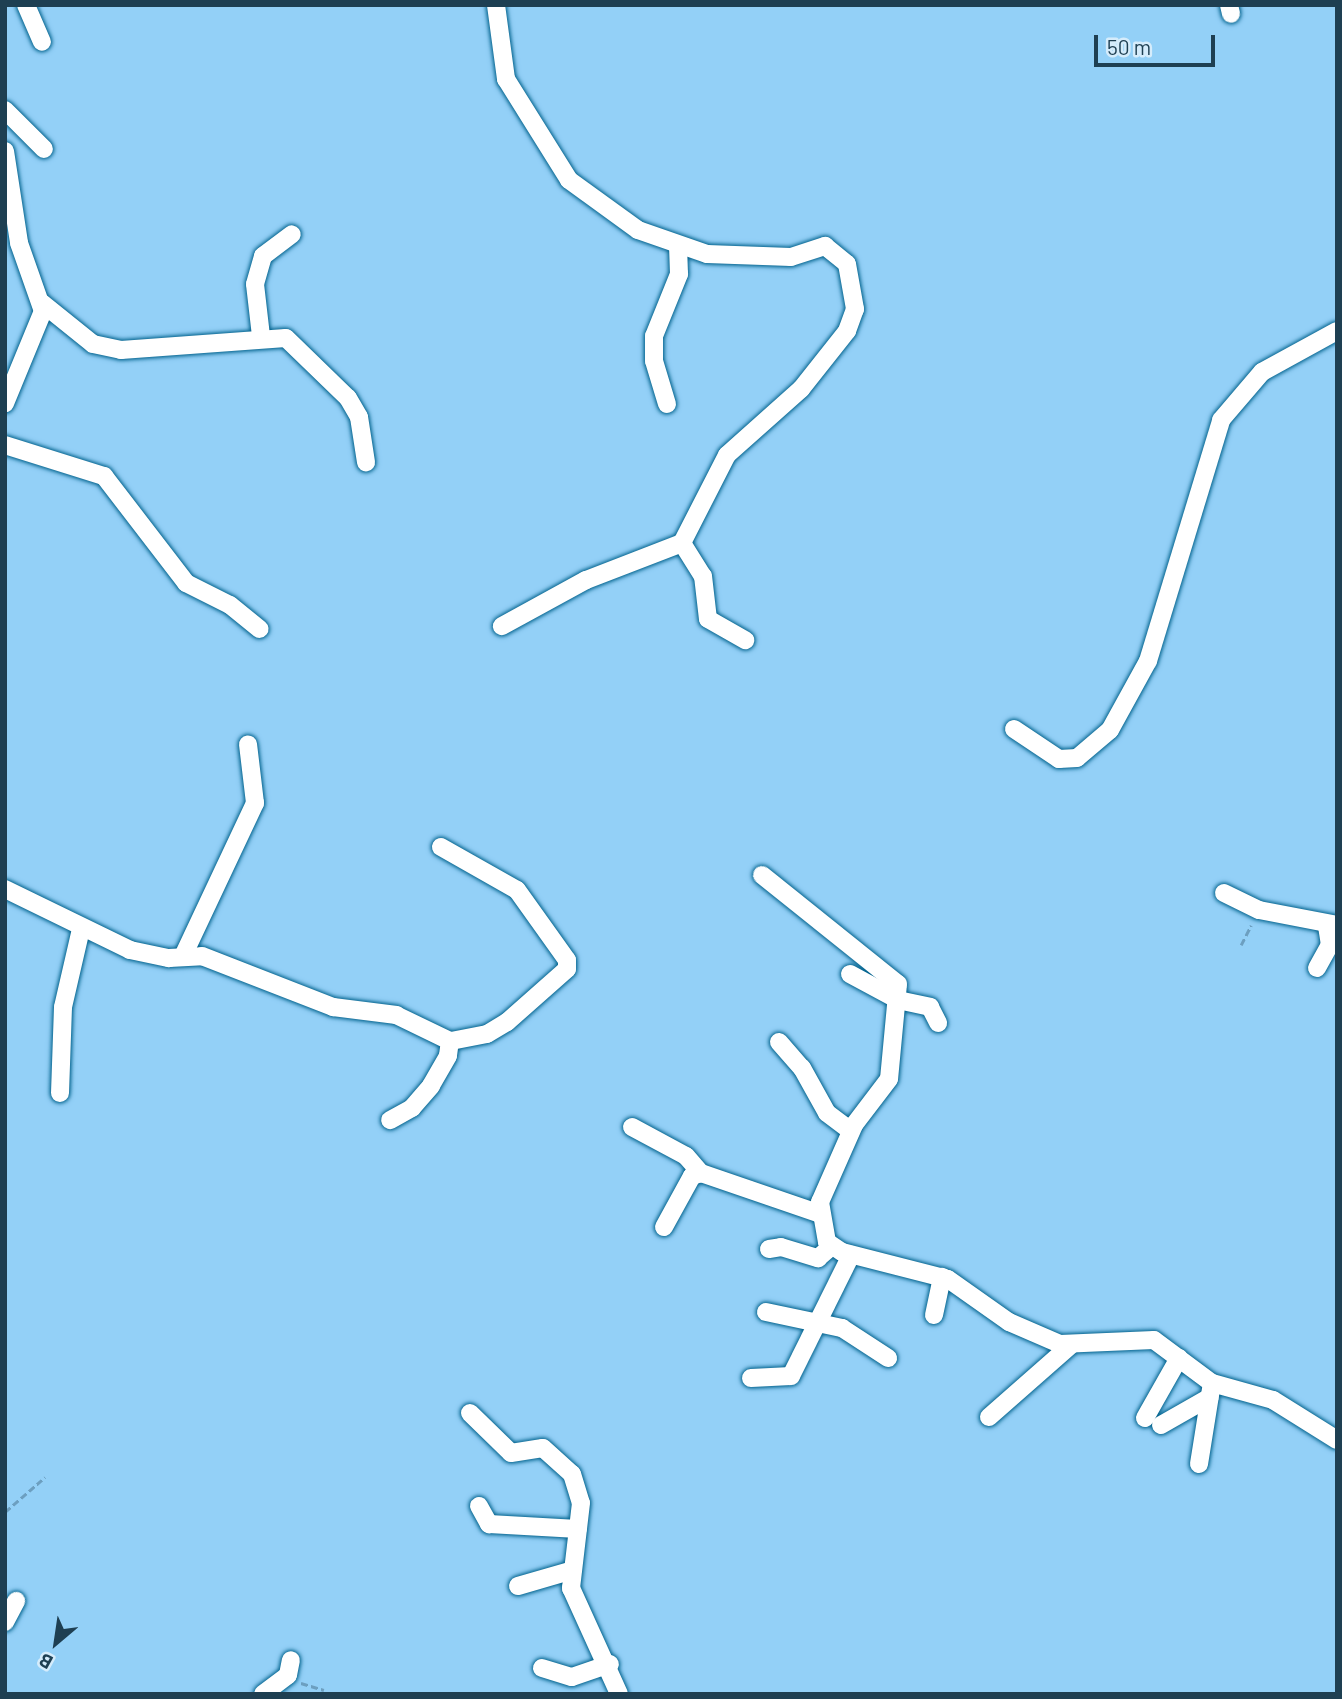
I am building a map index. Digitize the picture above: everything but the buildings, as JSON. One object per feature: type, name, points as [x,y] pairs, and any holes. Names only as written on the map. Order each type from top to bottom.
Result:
[{"type":"street","points":[[26,5],[42,42]]},
{"type":"street","points":[[496,5],[506,79],[569,180],[638,230],[707,254],[790,257],[825,246],[847,264],[855,309],[847,331],[801,390],[727,455],[682,543],[586,580],[502,626]]},
{"type":"street","points":[[5,110],[44,149]]},
{"type":"street","points":[[5,151],[19,243],[42,303],[41,319],[5,403]]},
{"type":"street","points":[[261,336],[255,284],[263,256],[292,234]]},
{"type":"street","points":[[667,404],[654,361],[654,335],[679,274],[678,245]]},
{"type":"street","points":[[42,303],[79,334],[107,348],[261,336],[286,338],[348,398],[359,417],[366,462]]},
{"type":"street","points":[[1014,729],[1059,759],[1077,758],[1110,730],[1148,661],[1222,420],[1262,372],[1337,331]]},
{"type":"street","points":[[5,444],[104,476],[186,583],[230,605],[260,629]]},
{"type":"street","points":[[682,543],[703,576],[711,622],[745,640]]},
{"type":"street","points":[[184,954],[255,803],[248,744]]},
{"type":"street","points":[[5,889],[81,929],[155,956],[184,954],[333,1007],[397,1015],[450,1041],[487,1034],[506,1022],[567,969],[567,960],[517,890],[441,847]]},
{"type":"street","points":[[762,875],[786,891],[841,943],[897,979],[895,1054],[887,1088],[851,1131],[818,1213],[832,1246],[851,1255],[942,1277],[1030,1334],[1071,1345],[1147,1338],[1179,1358],[1211,1390],[1273,1400],[1337,1440]]},
{"type":"street","points":[[1224,893],[1259,910],[1332,925],[1330,945],[1317,968]]},
{"type":"street","points":[[60,1093],[63,1007],[81,929]]},
{"type":"street","points":[[850,974],[898,1000],[930,1007],[938,1023]]},
{"type":"street","points":[[390,1120],[412,1108],[431,1086],[448,1056],[450,1041]]},
{"type":"street","points":[[779,1042],[802,1068],[827,1113],[851,1131]]},
{"type":"street","points":[[632,1127],[686,1156],[701,1173],[818,1213]]},
{"type":"street","points":[[664,1227],[692,1176],[701,1173]]},
{"type":"street","points":[[769,1249],[781,1247],[818,1258],[832,1246]]},
{"type":"street","points":[[751,1378],[792,1376],[851,1255]]},
{"type":"street","points":[[934,1315],[942,1277]]},
{"type":"street","points":[[765,1312],[842,1328],[888,1357]]},
{"type":"street","points":[[989,1417],[1071,1345]]},
{"type":"street","points":[[1179,1358],[1153,1421],[1211,1390]]},
{"type":"street","points":[[1199,1464],[1211,1390]]},
{"type":"street","points":[[470,1413],[511,1453],[543,1448],[564,1464],[581,1503],[573,1570],[576,1608],[610,1664],[619,1694]]},
{"type":"street","points":[[479,1506],[489,1524],[578,1529]]},
{"type":"street","points":[[517,1586],[573,1570]]},
{"type":"street","points":[[5,1622],[16,1601]]},
{"type":"street","points":[[541,1668],[572,1677],[610,1664]]},
{"type":"street","points":[[263,1694],[289,1667]]},
{"type":"path","points":[[1241,945],[1259,910]]},
{"type":"path","points":[[5,1511],[45,1477]]},
{"type":"path","points":[[289,1667],[324,1690]]}]
